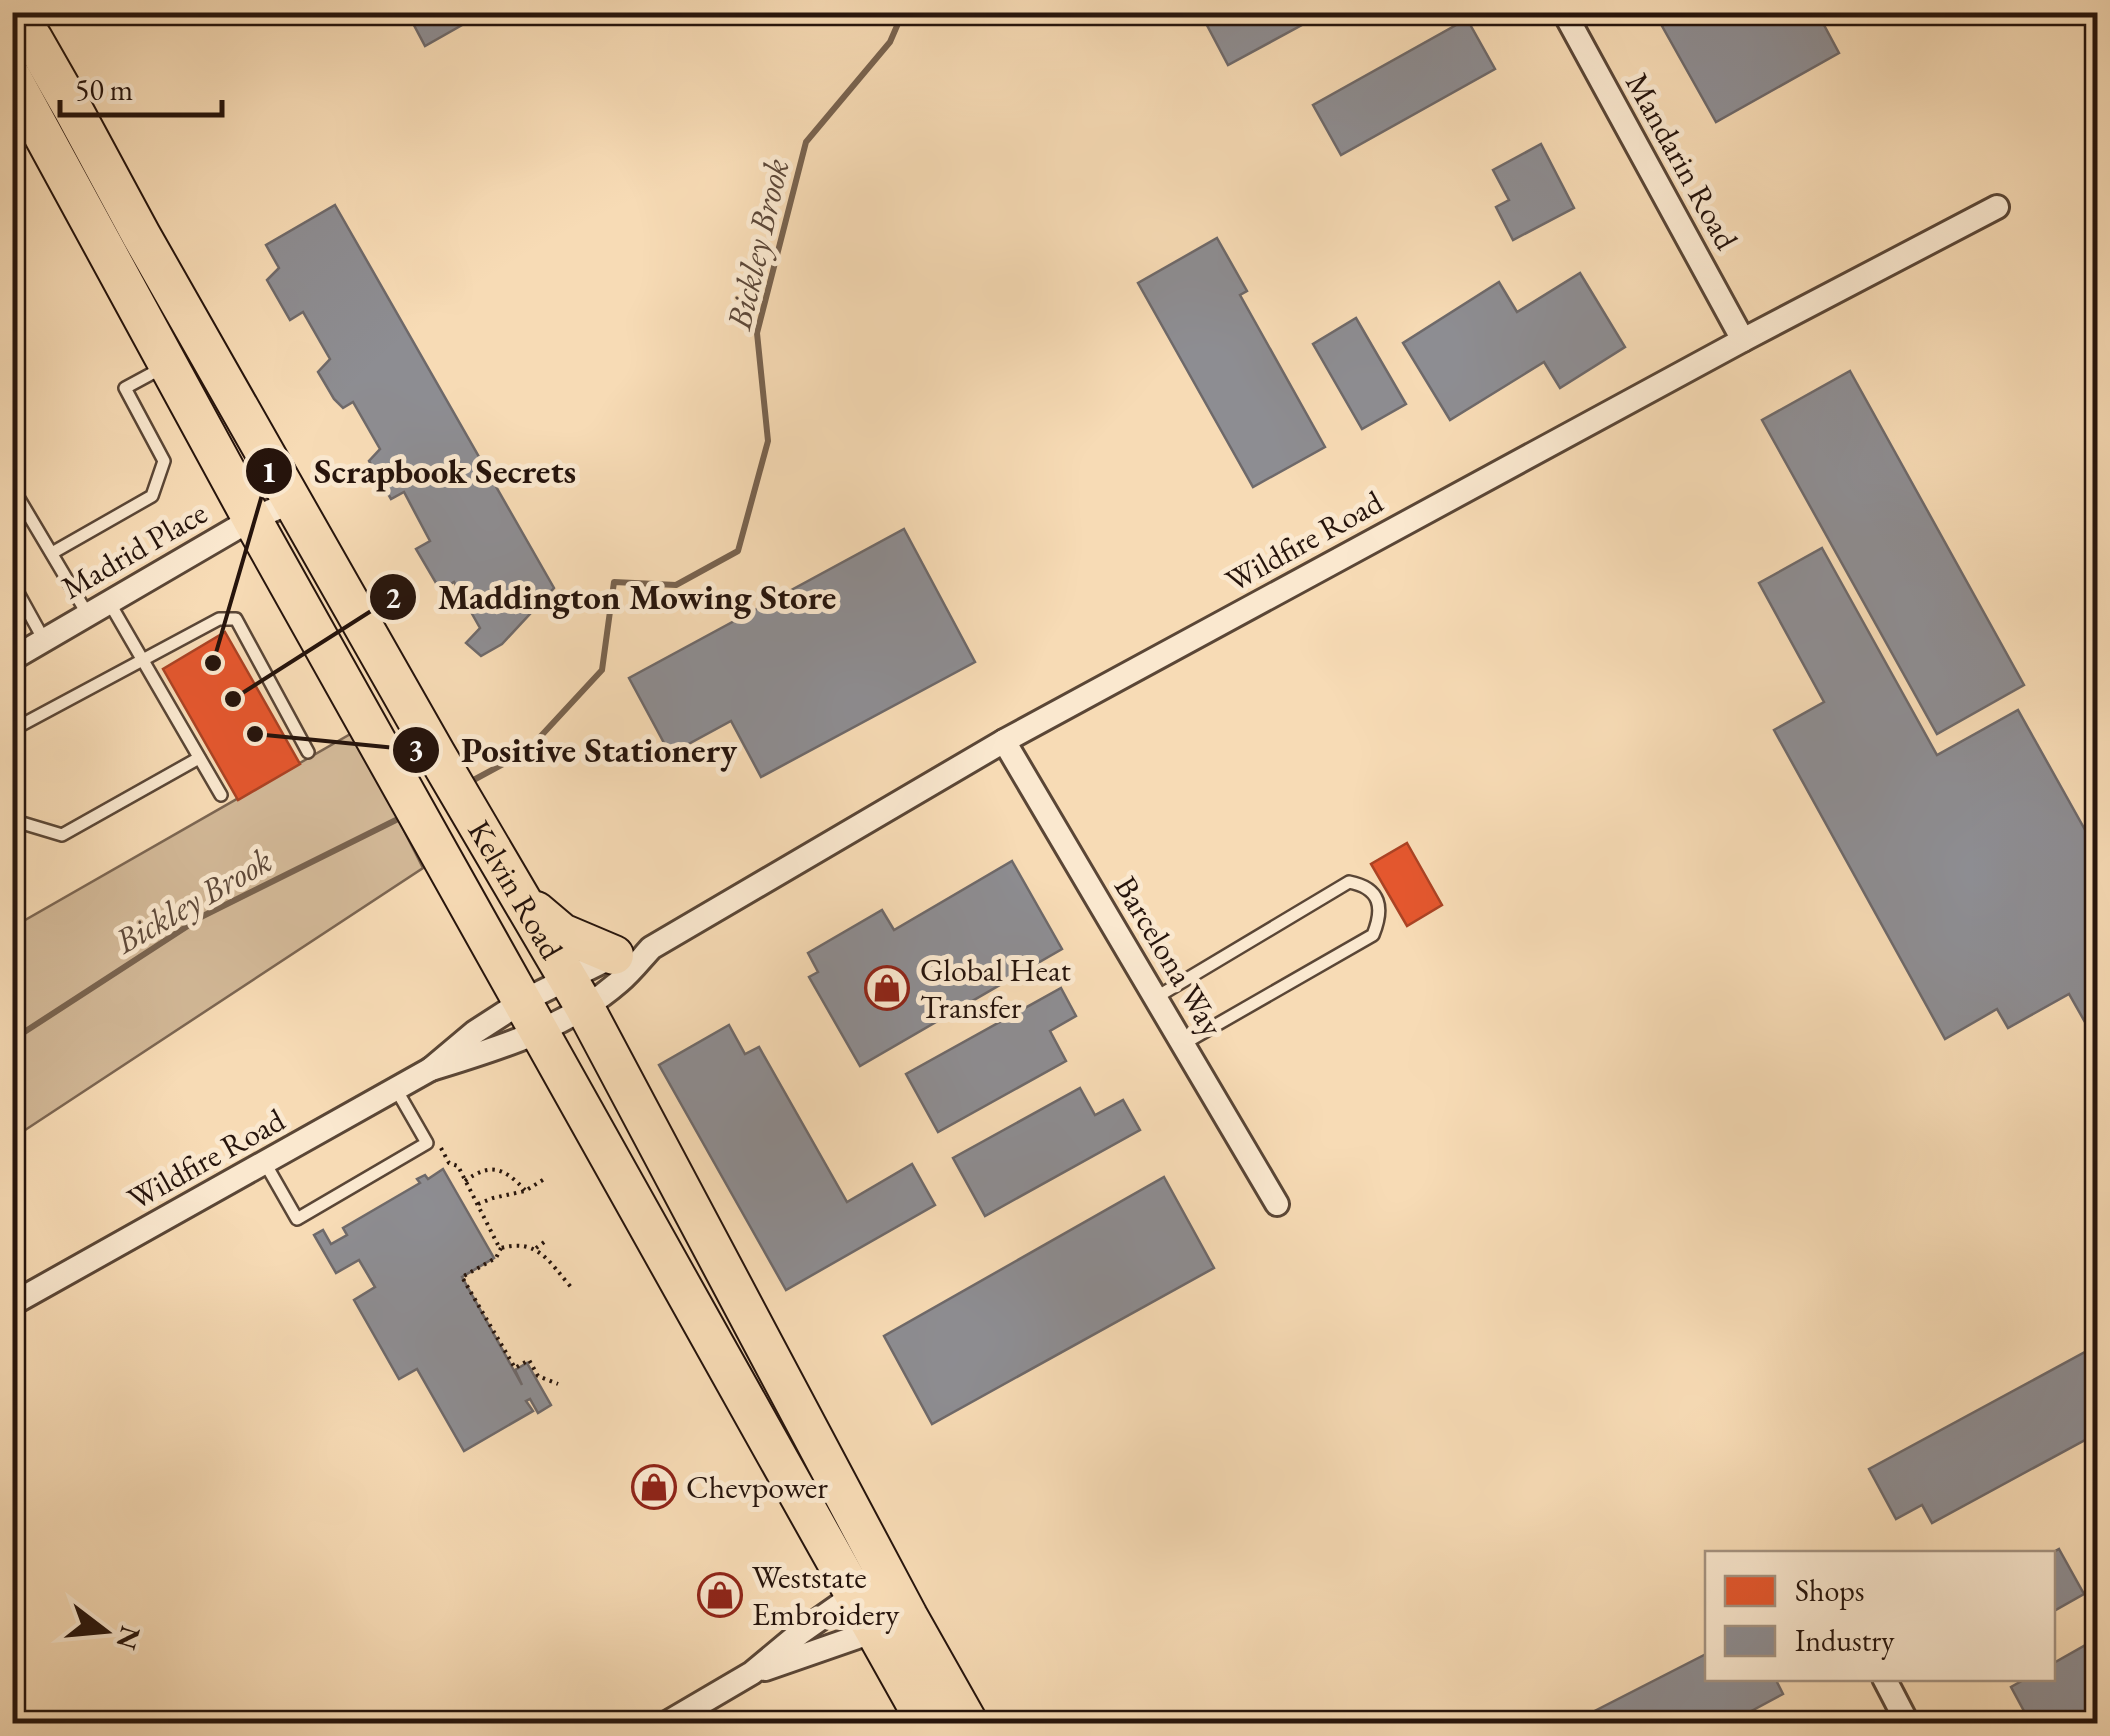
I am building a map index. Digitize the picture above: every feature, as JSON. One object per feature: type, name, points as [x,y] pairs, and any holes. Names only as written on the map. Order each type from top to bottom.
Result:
[{"type":"main road","name":"Kelvin Road","points":[[16,12],[73,108],[168,365],[252,519],[532,1016],[893,1624],[969,1724]]},
{"type":"main road","name":"Kelvin Road","points":[[14,83],[125,244],[292,502],[576,993],[871,1584]]},
{"type":"main road","points":[[522,900],[562,933],[614,955]]},
{"type":"main road","name":"Kelvin Road","points":[[893,1624],[928,1724]]},
{"type":"street","name":"Mandarin Road","points":[[1564,12],[1743,340]]},
{"type":"street","name":"Wildfire Road","points":[[431,1069],[488,1052],[532,1016],[576,993],[621,980],[651,948],[1004,741],[1996,207]]},
{"type":"street","name":"Madrid Place","points":[[12,659],[252,519],[292,502]]},
{"type":"street","name":"Barcelona Way","points":[[1004,741],[1277,1204]]},
{"type":"street","name":"Wildfire Road","points":[[12,1304],[431,1069],[475,1032],[532,1016],[576,993],[614,955],[651,948]]},
{"type":"street","points":[[752,1674],[800,1633],[871,1584]]},
{"type":"street","points":[[665,1724],[752,1674],[893,1624]]},
{"type":"street","points":[[1886,1681],[1908,1724]]},
{"type":"lane","points":[[52,553],[152,496],[164,461],[126,388],[168,365]]},
{"type":"lane","points":[[12,487],[88,615]]},
{"type":"lane","points":[[12,582],[44,640]]},
{"type":"lane","points":[[110,602],[221,795]]},
{"type":"lane","points":[[12,730],[219,619],[236,619],[308,752]]},
{"type":"lane","points":[[12,820],[62,835],[200,758]]},
{"type":"lane","points":[[1155,998],[1348,882],[1364,885],[1376,897],[1380,917],[1372,936],[1182,1044]]},
{"type":"lane","points":[[265,1163],[297,1219],[427,1143],[396,1089]]},
{"type":"path","points":[[427,1143],[441,1148],[449,1163],[458,1166],[502,1248]]},
{"type":"path","points":[[465,1180],[488,1168],[525,1191]]},
{"type":"path","points":[[478,1204],[525,1191],[546,1178]]},
{"type":"path","points":[[536,1248],[547,1240]]},
{"type":"path","points":[[558,1384],[538,1376],[529,1360],[515,1368],[462,1277],[496,1258],[502,1248],[520,1244],[536,1248],[571,1287]]},
{"type":"shaded area","points":[[354,732],[423,868],[13,1138],[13,927]]},
{"type":"building: Shops","points":[[225,632],[300,764],[238,800],[163,669]]},
{"type":"building: Shops","points":[[1407,843],[1442,905],[1407,926],[1371,864]]},
{"type":"building: Industry","points":[[407,12],[485,12],[425,46]]},
{"type":"building: Industry","points":[[1200,12],[1326,12],[1228,65]]},
{"type":"building: Industry","points":[[1687,12],[1817,12],[1839,53],[1716,122],[1662,26]]},
{"type":"building: Industry","points":[[1467,19],[1495,69],[1341,155],[1313,105]]},
{"type":"building: Industry","points":[[1541,144],[1574,208],[1513,240],[1496,207],[1509,200],[1493,170]]},
{"type":"building: Industry","points":[[335,205],[554,588],[502,644],[481,656],[466,643],[480,628],[454,582],[442,589],[416,549],[430,541],[404,492],[391,499],[369,461],[380,449],[353,402],[343,408],[318,372],[330,359],[303,312],[290,320],[267,280],[279,268],[266,245]]},
{"type":"building: Industry","points":[[1217,238],[1247,291],[1240,295],[1325,447],[1253,487],[1138,283]]},
{"type":"building: Industry","points":[[1580,273],[1625,347],[1560,388],[1544,362],[1450,420],[1403,343],[1499,282],[1517,312]]},
{"type":"building: Industry","points":[[1356,318],[1406,404],[1362,429],[1313,344]]},
{"type":"building: Industry","points":[[1850,371],[2024,685],[1937,734],[1762,420]]},
{"type":"building: Industry","points":[[904,529],[975,662],[761,777],[731,721],[670,754],[629,678]]},
{"type":"building: Industry","points":[[1822,548],[1937,755],[2018,710],[2098,853],[2098,1045],[2069,994],[2008,1028],[1997,1009],[1945,1039],[1774,730],[1824,702],[1759,583]]},
{"type":"building: Industry","points":[[1012,861],[1062,949],[860,1066],[809,977],[818,972],[808,953],[882,910],[894,930]]},
{"type":"building: Industry","points":[[1061,988],[1076,1016],[1050,1031],[1066,1061],[938,1132],[906,1074]]},
{"type":"building: Industry","points":[[729,1025],[745,1054],[759,1047],[847,1202],[912,1164],[935,1205],[786,1290],[659,1065]]},
{"type":"building: Industry","points":[[1080,1088],[1095,1115],[1123,1100],[1140,1130],[985,1216],[953,1158]]},
{"type":"building: Industry","points":[[443,1169],[494,1258],[462,1277],[522,1385],[515,1370],[527,1363],[551,1405],[538,1413],[530,1399],[526,1401],[533,1411],[464,1451],[417,1369],[399,1379],[354,1300],[375,1287],[359,1260],[336,1273],[314,1235],[323,1230],[331,1244],[347,1235],[343,1228],[420,1183],[417,1179],[425,1175],[428,1179]]},
{"type":"building: Industry","points":[[1164,1177],[1214,1268],[932,1424],[884,1336]]},
{"type":"building: Industry","points":[[2085,1352],[2098,1376],[2098,1433],[1932,1523],[1922,1505],[1896,1519],[1869,1469]]},
{"type":"building: Industry","points":[[2059,1549],[2084,1594],[2055,1610],[2055,1551]]},
{"type":"building: Industry","points":[[2098,1638],[2098,1724],[2031,1724],[2011,1687],[2022,1681],[2055,1681],[2055,1662]]},
{"type":"building: Industry","points":[[1705,1655],[1705,1681],[1776,1681],[1783,1694],[1727,1724],[1579,1724],[1577,1720]]},
{"type":"waterway","name":"Bickley Brook","points":[[468,783],[527,751],[602,670],[614,582],[676,585],[738,551],[768,441],[757,333],[806,142],[890,42],[903,12]]},
{"type":"waterway","name":"Bickley Brook","points":[[12,1040],[203,916],[404,816]]},
{"type":"place","name":"Scrapbook Secrets","points":[[213,663]]},
{"type":"place","name":"Maddington Mowing Store","points":[[233,699]]},
{"type":"place","name":"Positive Stationery","points":[[255,734]]},
{"type":"place","name":"Global Heat Transfer","points":[[887,988]]},
{"type":"place","name":"Chevpower","points":[[654,1487]]},
{"type":"place","name":"Weststate Embroidery","points":[[720,1595]]}]
